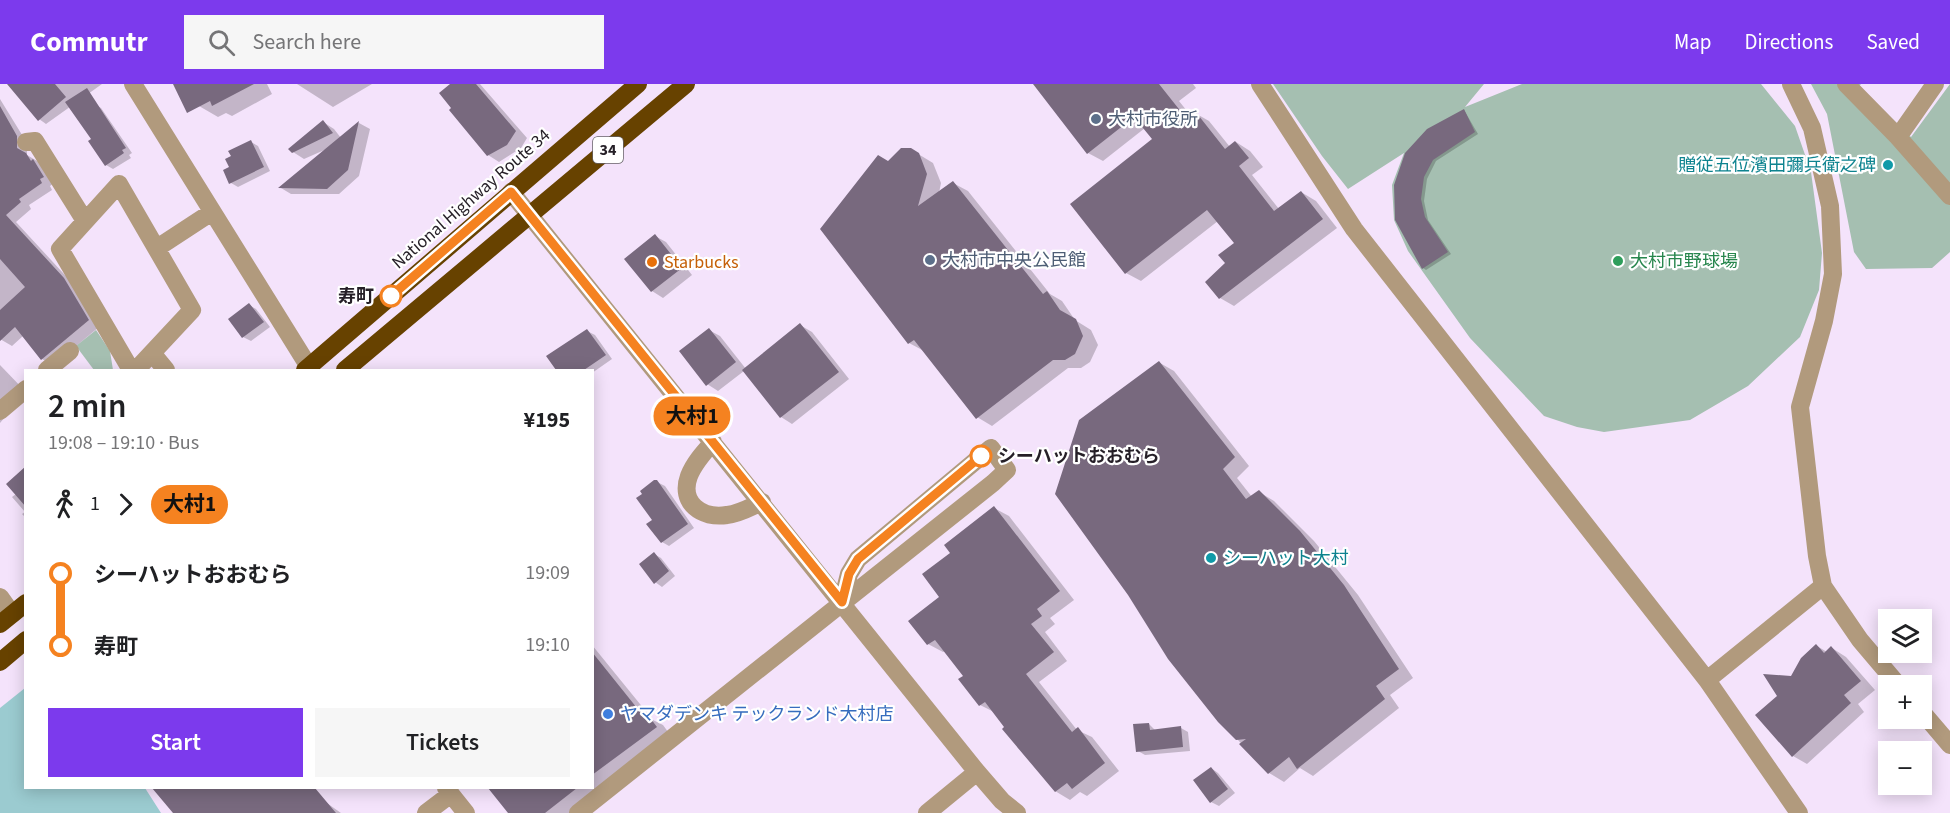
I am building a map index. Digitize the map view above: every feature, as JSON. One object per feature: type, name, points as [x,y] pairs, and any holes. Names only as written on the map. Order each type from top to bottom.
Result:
[{"type":"highway","name":"National Highway Route 34","points":[[307,369],[638,84]]},
{"type":"highway","name":"34","points":[[346,369],[686,84]]},
{"type":"highway","points":[[0,662],[24,642]]},
{"type":"street","points":[[133,84],[307,369]]},
{"type":"street","points":[[1260,84],[1354,229],[1707,680],[1798,813]]},
{"type":"street","points":[[1791,84],[1812,128],[1830,206],[1833,274],[1824,321],[1800,407],[1823,586],[1860,640],[1890,675]]},
{"type":"street","points":[[1846,84],[1899,136],[1950,196]]},
{"type":"street","points":[[1899,136],[1935,84]]},
{"type":"street","points":[[26,142],[34,141],[85,221]]},
{"type":"street","points":[[129,369],[60,249],[119,184],[192,310],[137,369]]},
{"type":"street","points":[[511,192],[977,771],[1002,801],[1017,813]]},
{"type":"street","points":[[157,248],[212,212]]},
{"type":"street","points":[[48,369],[70,351]]},
{"type":"street","points":[[152,353],[165,369]]},
{"type":"street","points":[[0,411],[24,391]]},
{"type":"street","points":[[713,442],[688,477],[690,505],[697,511],[711,515],[727,515],[762,502]]},
{"type":"street","points":[[578,813],[842,602],[1007,470],[991,448],[858,559],[849,574],[842,602]]},
{"type":"street","points":[[1707,680],[1823,586]]},
{"type":"street","points":[[0,597],[13,614]]},
{"type":"street","points":[[1932,724],[1950,745]]},
{"type":"street","points":[[932,812],[977,771]]},
{"type":"street","points":[[426,813],[448,791],[466,813]]},
{"type":"shaded area","name":"大村市野球場","points":[[1273,84],[1484,84],[1465,107],[1522,84],[1761,84],[1795,126],[1811,172],[1822,253],[1819,290],[1800,337],[1748,386],[1690,420],[1604,432],[1577,427],[1544,416],[1470,338],[1408,251],[1394,220],[1392,185],[1404,153],[1348,189],[1322,156]]},
{"type":"shaded area","points":[[1811,84],[1861,84],[1859,86],[1911,137],[1950,84],[1950,252],[1932,268],[1866,269],[1854,252],[1827,114]]},
{"type":"shaded area","points":[[96,330],[110,351],[113,369],[93,369],[76,346]]},
{"type":"shaded area","points":[[24,689],[24,789],[146,789],[161,813],[0,813],[0,708]]},
{"type":"building","points":[[7,84],[55,84],[66,97],[38,121]]},
{"type":"building","points":[[173,84],[254,84],[212,106],[210,101],[187,113]]},
{"type":"building","points":[[450,84],[476,84],[516,131],[507,145],[487,156],[449,110],[451,108],[439,93]]},
{"type":"building","points":[[1033,84],[1159,84],[1186,118],[1195,111],[1225,149],[1235,141],[1249,158],[1239,166],[1274,211],[1301,191],[1323,219],[1219,299],[1205,282],[1225,263],[1218,255],[1234,243],[1207,210],[1125,274],[1070,204],[1152,139],[1134,117],[1087,154]]},
{"type":"building","points":[[87,88],[126,148],[122,150],[124,153],[105,166],[88,141],[91,139],[65,102]]},
{"type":"building","points":[[0,106],[17,136],[17,148],[26,153],[31,161],[33,159],[44,177],[40,179],[42,183],[19,199],[21,202],[6,215],[64,278],[89,320],[41,360],[15,327],[0,341],[0,310],[25,287],[0,259]]},
{"type":"building","points":[[1464,109],[1475,132],[1433,160],[1424,177],[1421,199],[1425,217],[1448,252],[1422,269],[1395,220],[1394,185],[1405,153],[1427,129]]},
{"type":"building","points":[[323,120],[333,133],[292,153],[288,149]]},
{"type":"building","points":[[359,121],[348,170],[327,189],[278,188]]},
{"type":"building","points":[[251,140],[264,167],[229,184],[223,170],[229,167],[225,159],[231,156],[228,151]]},
{"type":"building","name":"大村市中央公民館","points":[[901,148],[911,148],[919,153],[927,174],[918,206],[953,181],[1043,294],[1047,291],[1060,310],[1076,319],[1083,336],[1075,354],[1065,360],[1053,360],[976,419],[914,340],[908,344],[820,229],[878,155],[888,161]]},
{"type":"building","name":"Starbucks","points":[[655,234],[682,268],[651,292],[624,259]]},
{"type":"building","points":[[249,303],[264,322],[242,338],[228,319]]},
{"type":"building","points":[[800,323],[839,372],[780,418],[742,370]]},
{"type":"building","points":[[709,328],[736,362],[706,386],[679,351]]},
{"type":"building","points":[[587,329],[606,355],[585,369],[555,369],[546,356]]},
{"type":"building","name":"シーハット大村","points":[[1159,361],[1235,457],[1223,469],[1246,499],[1259,490],[1300,531],[1344,585],[1399,669],[1376,686],[1385,699],[1297,769],[1289,757],[1268,774],[1239,744],[1246,739],[1236,740],[1218,722],[1168,659],[1128,595],[1055,494],[1079,420]]},
{"type":"building","points":[[24,468],[24,505],[6,484]]},
{"type":"building","points":[[657,480],[688,524],[661,543],[646,524],[652,520],[636,498],[642,494],[640,491]]},
{"type":"building","points":[[994,506],[1060,591],[1037,609],[1042,616],[1031,624],[1054,652],[1026,674],[1072,732],[1078,727],[1105,763],[1072,789],[1067,783],[1055,792],[1002,729],[1004,727],[985,702],[979,706],[958,679],[963,676],[935,640],[927,645],[908,621],[939,597],[922,574],[950,553],[944,545]]},
{"type":"building","points":[[654,552],[669,571],[654,584],[639,564]]},
{"type":"building","points":[[1816,644],[1824,653],[1831,646],[1861,681],[1844,695],[1851,703],[1792,757],[1755,715],[1777,696],[1763,674],[1791,676],[1801,658]]},
{"type":"building","name":"ヤマダデンキ テックランド大村店","points":[[594,654],[645,718],[648,715],[657,727],[594,774]]},
{"type":"building","points":[[1149,723],[1150,730],[1181,726],[1183,747],[1136,752],[1133,724]]},
{"type":"building","points":[[1211,767],[1228,789],[1210,803],[1193,780]]},
{"type":"building","points":[[153,789],[316,789],[336,813],[173,813]]},
{"type":"building","points":[[489,789],[576,789],[545,813],[508,813]]},
{"type":"bus line","name":"大村1","points":[[391,296],[511,192],[842,602],[849,574],[858,559],[981,456]]},
{"type":"place","name":"大村市役所","points":[[1096,119]]},
{"type":"place","name":"贈従五位濱田彌兵衛之碑","points":[[1888,165]]},
{"type":"place","name":"大村市中央公民館","points":[[930,260]]},
{"type":"place","name":"大村市野球場","points":[[1618,261]]},
{"type":"place","name":"Starbucks","points":[[652,262]]},
{"type":"place","name":"寿町","points":[[391,296]]},
{"type":"place","name":"シーハットおおむら","points":[[981,456]]},
{"type":"place","name":"シーハット大村","points":[[1211,558]]},
{"type":"place","name":"ヤマダデンキ テックランド大村店","points":[[608,714]]}]
